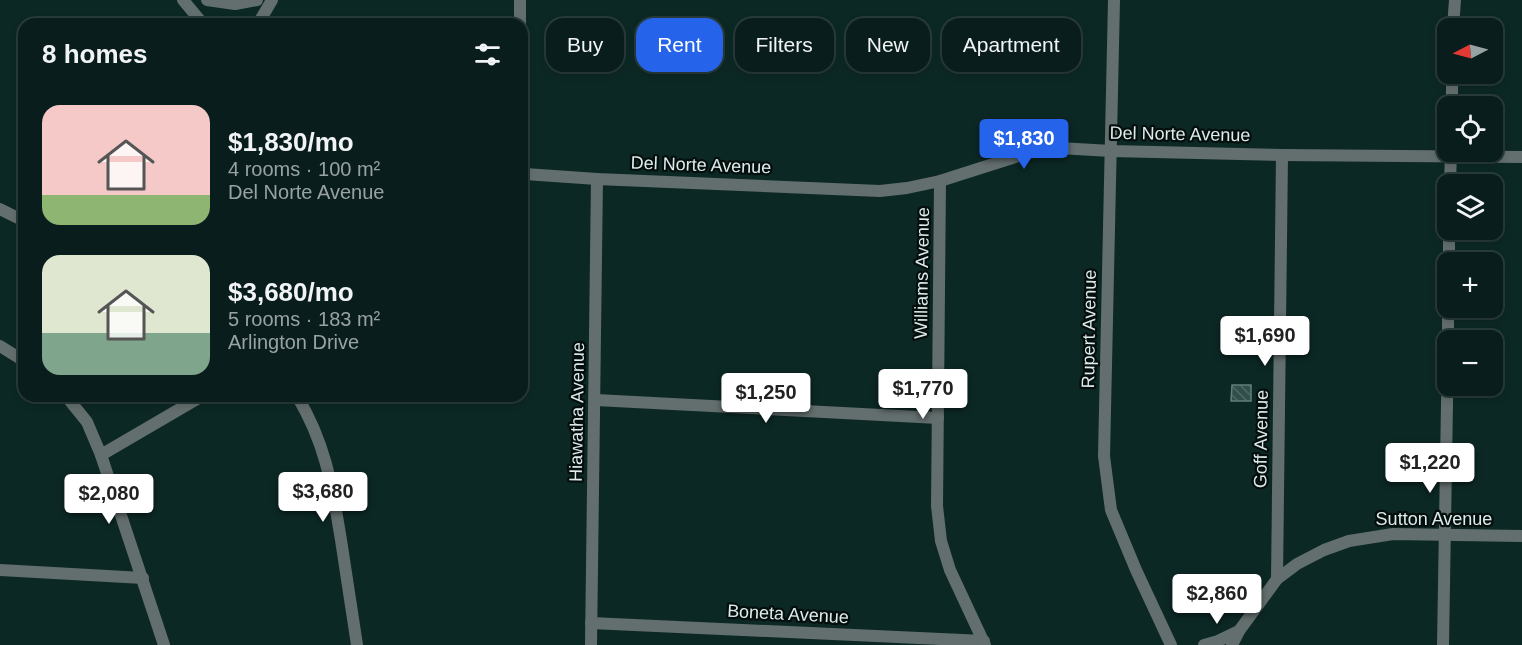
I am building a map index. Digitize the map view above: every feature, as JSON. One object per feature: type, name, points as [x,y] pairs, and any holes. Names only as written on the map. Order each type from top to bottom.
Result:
[{"type":"street","points":[[183,0],[198,18]]},
{"type":"street","points":[[207,0],[235,4],[257,0]]},
{"type":"street","points":[[262,18],[272,0]]},
{"type":"street","points":[[520,0],[520,18]]},
{"type":"street","name":"Rupert Avenue","points":[[1113,0],[1104,456],[1111,510],[1171,645]]},
{"type":"street","points":[[1454,18],[1455,0]]},
{"type":"street","name":"Del Norte Avenue","points":[[528,174],[880,191],[940,181],[1034,152],[1059,148],[1282,154],[1437,154]]},
{"type":"street","name":"Goff Avenue","points":[[1277,579],[1282,154]]},
{"type":"street","name":"Del Norte Avenue","points":[[1503,156],[1522,157]]},
{"type":"street","name":"Hiawatha Avenue","points":[[591,645],[596,400],[597,179]]},
{"type":"street","name":"Williams Avenue","points":[[940,181],[937,506],[941,541],[950,570],[984,643]]},
{"type":"street","points":[[0,209],[18,218]]},
{"type":"street","points":[[0,346],[18,357]]},
{"type":"street","points":[[1443,645],[1447,396]]},
{"type":"street","points":[[596,400],[938,418]]},
{"type":"street","points":[[71,402],[87,422],[101,455],[164,645]]},
{"type":"street","points":[[101,455],[192,402]]},
{"type":"street","points":[[300,402],[314,427],[331,480],[357,645]]},
{"type":"street","name":"Sutton Avenue","points":[[1232,645],[1239,631],[1277,579],[1297,564],[1349,541],[1393,534],[1522,536]]},
{"type":"street","points":[[0,570],[143,578]]},
{"type":"street","name":"Boneta Avenue","points":[[591,623],[984,643]]},
{"type":"street","points":[[1204,645],[1239,631]]},
{"type":"building","points":[[1232,385],[1251,385],[1251,401],[1231,401]]}]
